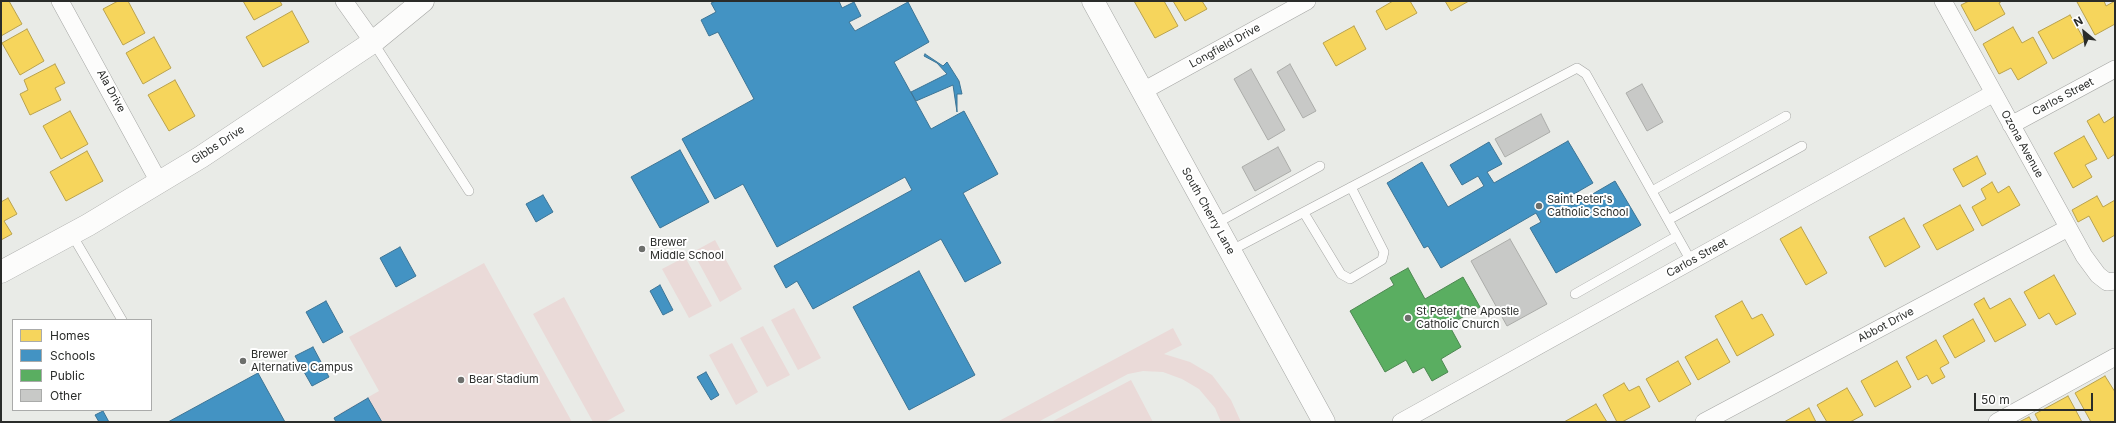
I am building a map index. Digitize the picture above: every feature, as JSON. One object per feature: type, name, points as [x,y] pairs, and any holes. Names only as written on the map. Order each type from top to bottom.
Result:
[{"type":"street","name":"Ala Drive","points":[[60,1],[159,182]]},
{"type":"street","points":[[344,1],[373,42]]},
{"type":"street","name":"Gibbs Drive","points":[[1,272],[72,233],[201,157],[373,42],[423,1]]},
{"type":"street","name":"South Cherry Lane","points":[[1093,1],[1324,422]]},
{"type":"street","name":"Longfield Drive","points":[[1143,91],[1307,1]]},
{"type":"street","name":"Ozona Avenue","points":[[1943,1],[2084,256],[2098,275],[2111,282]]},
{"type":"street","name":"Carlos Street","points":[[2011,125],[2115,69]]},
{"type":"street","name":"Carlos Street","points":[[1401,422],[1994,93]]},
{"type":"street","name":"Abbot Drive","points":[[1704,422],[2068,228]]},
{"type":"street","points":[[1997,422],[2115,357]]},
{"type":"lane","points":[[373,42],[469,191]]},
{"type":"lane","points":[[1230,252],[1577,68],[1586,74],[1691,261]]},
{"type":"lane","points":[[1652,191],[1786,116]]},
{"type":"lane","points":[[1668,220],[1802,146]]},
{"type":"lane","points":[[1215,224],[1320,166]]},
{"type":"lane","points":[[1304,213],[1341,274],[1350,279],[1382,260],[1384,252],[1351,188]]},
{"type":"lane","points":[[72,233],[121,319]]},
{"type":"lane","points":[[1575,294],[1677,236]]},
{"type":"shaded area","points":[[715,240],[742,289],[720,302],[693,252]]},
{"type":"shaded area","points":[[685,257],[712,306],[689,318],[662,269]]},
{"type":"shaded area","name":"Bear Stadium","points":[[484,263],[572,422],[345,422],[340,413],[379,391],[349,337]]},
{"type":"shaded area","points":[[564,297],[625,411],[605,422],[593,422],[533,314]]},
{"type":"shaded area","points":[[794,308],[821,358],[798,370],[771,320]]},
{"type":"shaded area","points":[[763,326],[790,375],[767,387],[740,338]]},
{"type":"shaded area","points":[[1173,328],[1182,345],[1164,354],[1190,362],[1212,375],[1231,400],[1241,422],[1221,422],[1215,408],[1199,389],[1182,379],[1163,372],[1143,371],[1128,374],[1038,422],[997,422]]},
{"type":"shaded area","points":[[732,343],[758,392],[736,405],[709,355]]},
{"type":"shaded area","points":[[1131,380],[1153,422],[1051,422]]},
{"type":"building: Homes","points":[[1,1],[9,1],[22,24],[1,36]]},
{"type":"building: Homes","points":[[118,1],[128,1],[145,33],[123,45],[103,9]]},
{"type":"building: Homes","points":[[243,1],[280,1],[282,5],[254,20]]},
{"type":"building: Homes","points":[[1134,1],[1164,1],[1178,26],[1155,38]]},
{"type":"building: Homes","points":[[1173,1],[1202,1],[1207,9],[1185,21]]},
{"type":"building: Homes","points":[[1393,1],[1410,1],[1417,13],[1386,30],[1376,11]]},
{"type":"building: Homes","points":[[1445,1],[1469,1],[1451,11]]},
{"type":"building: Homes","points":[[1969,1],[2002,1],[1999,3],[2005,14],[1975,31],[1961,5]]},
{"type":"building: Homes","points":[[2104,1],[2106,6],[2115,1],[2115,24],[2095,35],[2077,2]]},
{"type":"building: Homes","points":[[292,11],[309,42],[263,67],[246,37]]},
{"type":"building: Homes","points":[[2070,15],[2085,41],[2053,59],[2038,32]]},
{"type":"building: Homes","points":[[1354,26],[1366,49],[1336,66],[1323,43]]},
{"type":"building: Homes","points":[[2013,27],[2022,43],[2033,37],[2047,63],[2018,80],[2011,68],[1999,74],[1983,44]]},
{"type":"building: Homes","points":[[27,29],[44,61],[20,75],[2,43]]},
{"type":"building: Homes","points":[[154,37],[171,68],[143,84],[126,53]]},
{"type":"building: Homes","points":[[55,64],[65,83],[55,88],[61,100],[30,115],[20,94],[28,90],[24,80]]},
{"type":"building: Homes","points":[[175,80],[195,116],[169,131],[148,95]]},
{"type":"building: Homes","points":[[70,111],[88,144],[61,159],[43,126]]},
{"type":"building: Homes","points":[[2099,114],[2104,123],[2115,116],[2115,154],[2108,159],[2087,121]]},
{"type":"building: Homes","points":[[2084,136],[2097,159],[2085,165],[2092,177],[2073,188],[2054,153]]},
{"type":"building: Homes","points":[[87,151],[103,181],[66,201],[50,172]]},
{"type":"building: Homes","points":[[1977,156],[1986,174],[1963,187],[1953,169]]},
{"type":"building: Homes","points":[[1992,182],[1998,193],[2009,186],[2020,205],[1982,226],[1972,207],[1986,199],[1981,189]]},
{"type":"building: Homes","points":[[2097,196],[2103,207],[2115,200],[2115,235],[2103,242],[2089,216],[2078,222],[2072,210]]},
{"type":"building: Homes","points":[[8,198],[17,214],[4,221],[12,234],[1,240],[1,202]]},
{"type":"building: Homes","points":[[1960,205],[1974,230],[1937,250],[1923,225]]},
{"type":"building: Homes","points":[[1904,218],[1920,247],[1885,267],[1869,237]]},
{"type":"building: Homes","points":[[1801,227],[1827,273],[1806,285],[1780,239]]},
{"type":"building: Homes","points":[[2054,275],[2076,314],[2056,325],[2049,313],[2039,319],[2024,292]]},
{"type":"building: Homes","points":[[1984,298],[1990,309],[2010,298],[2026,325],[1995,342],[1974,304]]},
{"type":"building: Homes","points":[[1742,301],[1752,319],[1762,314],[1774,335],[1737,356],[1715,316]]},
{"type":"building: Homes","points":[[1973,319],[1985,341],[1955,358],[1943,336]]},
{"type":"building: Homes","points":[[1717,339],[1730,362],[1698,380],[1685,357]]},
{"type":"building: Homes","points":[[1936,340],[1949,363],[1940,368],[1945,377],[1932,384],[1927,375],[1918,380],[1906,357]]},
{"type":"building: Homes","points":[[1678,361],[1691,384],[1659,402],[1646,379]]},
{"type":"building: Homes","points":[[1897,361],[1911,387],[1875,407],[1861,381]]},
{"type":"building: Homes","points":[[2105,376],[2115,392],[2115,422],[2091,422],[2075,393]]},
{"type":"building: Homes","points":[[1624,383],[1629,391],[1639,386],[1650,407],[1622,422],[1617,422],[1603,395]]},
{"type":"building: Homes","points":[[1847,388],[1863,415],[1850,422],[1827,422],[1817,405]]},
{"type":"building: Homes","points":[[2068,396],[2082,422],[2039,422],[2035,414]]},
{"type":"building: Homes","points":[[1596,404],[1607,422],[1564,422]]},
{"type":"building: Homes","points":[[1809,408],[1816,422],[1784,422]]},
{"type":"building: Homes","points":[[2029,417],[2032,422],[2019,422]]},
{"type":"building: Schools","points":[[716,1],[839,1],[842,8],[854,2],[861,16],[849,22],[855,31],[908,2],[929,42],[894,62],[931,129],[964,111],[998,174],[963,193],[1001,263],[965,282],[941,239],[813,309],[797,281],[786,288],[774,266],[912,190],[905,177],[777,247],[743,184],[715,199],[682,139],[754,99],[718,32],[709,36],[701,20],[716,12],[711,3]]},
{"type":"building: Schools","points":[[925,54],[943,66],[947,62],[959,81],[962,94],[957,94],[957,112],[953,85],[916,101],[911,92],[947,74],[937,63],[924,56]]},
{"type":"building: Schools","name":"Saint Peter's Catholic School","points":[[1568,141],[1593,183],[1567,198],[1572,206],[1615,181],[1641,225],[1556,273],[1530,228],[1541,222],[1536,213],[1441,268],[1428,246],[1424,248],[1387,183],[1422,162],[1448,207],[1484,186],[1478,176],[1462,185],[1450,165],[1489,142],[1502,164],[1487,172],[1494,183]]},
{"type":"building: Schools","points":[[680,150],[709,202],[660,228],[631,177]]},
{"type":"building: Schools","points":[[543,195],[553,212],[536,222],[526,204]]},
{"type":"building: Schools","points":[[400,247],[416,276],[396,287],[380,258]]},
{"type":"building: Schools","points":[[919,271],[975,375],[909,410],[853,307]]},
{"type":"building: Schools","points":[[660,285],[673,310],[663,315],[650,291]]},
{"type":"building: Schools","points":[[326,301],[343,332],[323,343],[306,312]]},
{"type":"building: Schools","points":[[313,347],[329,377],[312,386],[295,356]]},
{"type":"building: Schools","points":[[706,372],[719,395],[711,400],[697,377]]},
{"type":"building: Schools","points":[[258,373],[285,422],[168,422]]},
{"type":"building: Schools","points":[[368,398],[382,422],[336,422],[334,418]]},
{"type":"building: Schools","points":[[103,411],[109,422],[99,422],[95,415]]},
{"type":"building: Public","name":"St Peter the Apostle Catholic Church","points":[[1408,268],[1425,299],[1463,277],[1480,307],[1449,325],[1461,347],[1441,359],[1448,372],[1432,381],[1424,367],[1413,373],[1406,360],[1385,372],[1350,311],[1394,285],[1390,278]]},
{"type":"building: Other","points":[[1290,64],[1316,111],[1303,118],[1277,72]]},
{"type":"building: Other","points":[[1251,69],[1285,130],[1268,140],[1234,79]]},
{"type":"building: Other","points":[[1642,84],[1663,122],[1647,131],[1626,93]]},
{"type":"building: Other","points":[[1541,114],[1550,132],[1505,157],[1495,139]]},
{"type":"building: Other","points":[[1278,147],[1291,171],[1255,191],[1242,167]]},
{"type":"building: Other","points":[[1510,239],[1547,304],[1507,326],[1471,261]]},
{"type":"place","name":"Saint Peter's Catholic School","points":[[1539,206]]},
{"type":"place","name":"Brewer Middle School","points":[[642,249]]},
{"type":"place","name":"St Peter the Apostle Catholic Church","points":[[1408,318]]},
{"type":"place","name":"Brewer Alternative Campus","points":[[243,361]]},
{"type":"place","name":"Bear Stadium","points":[[461,380]]}]
